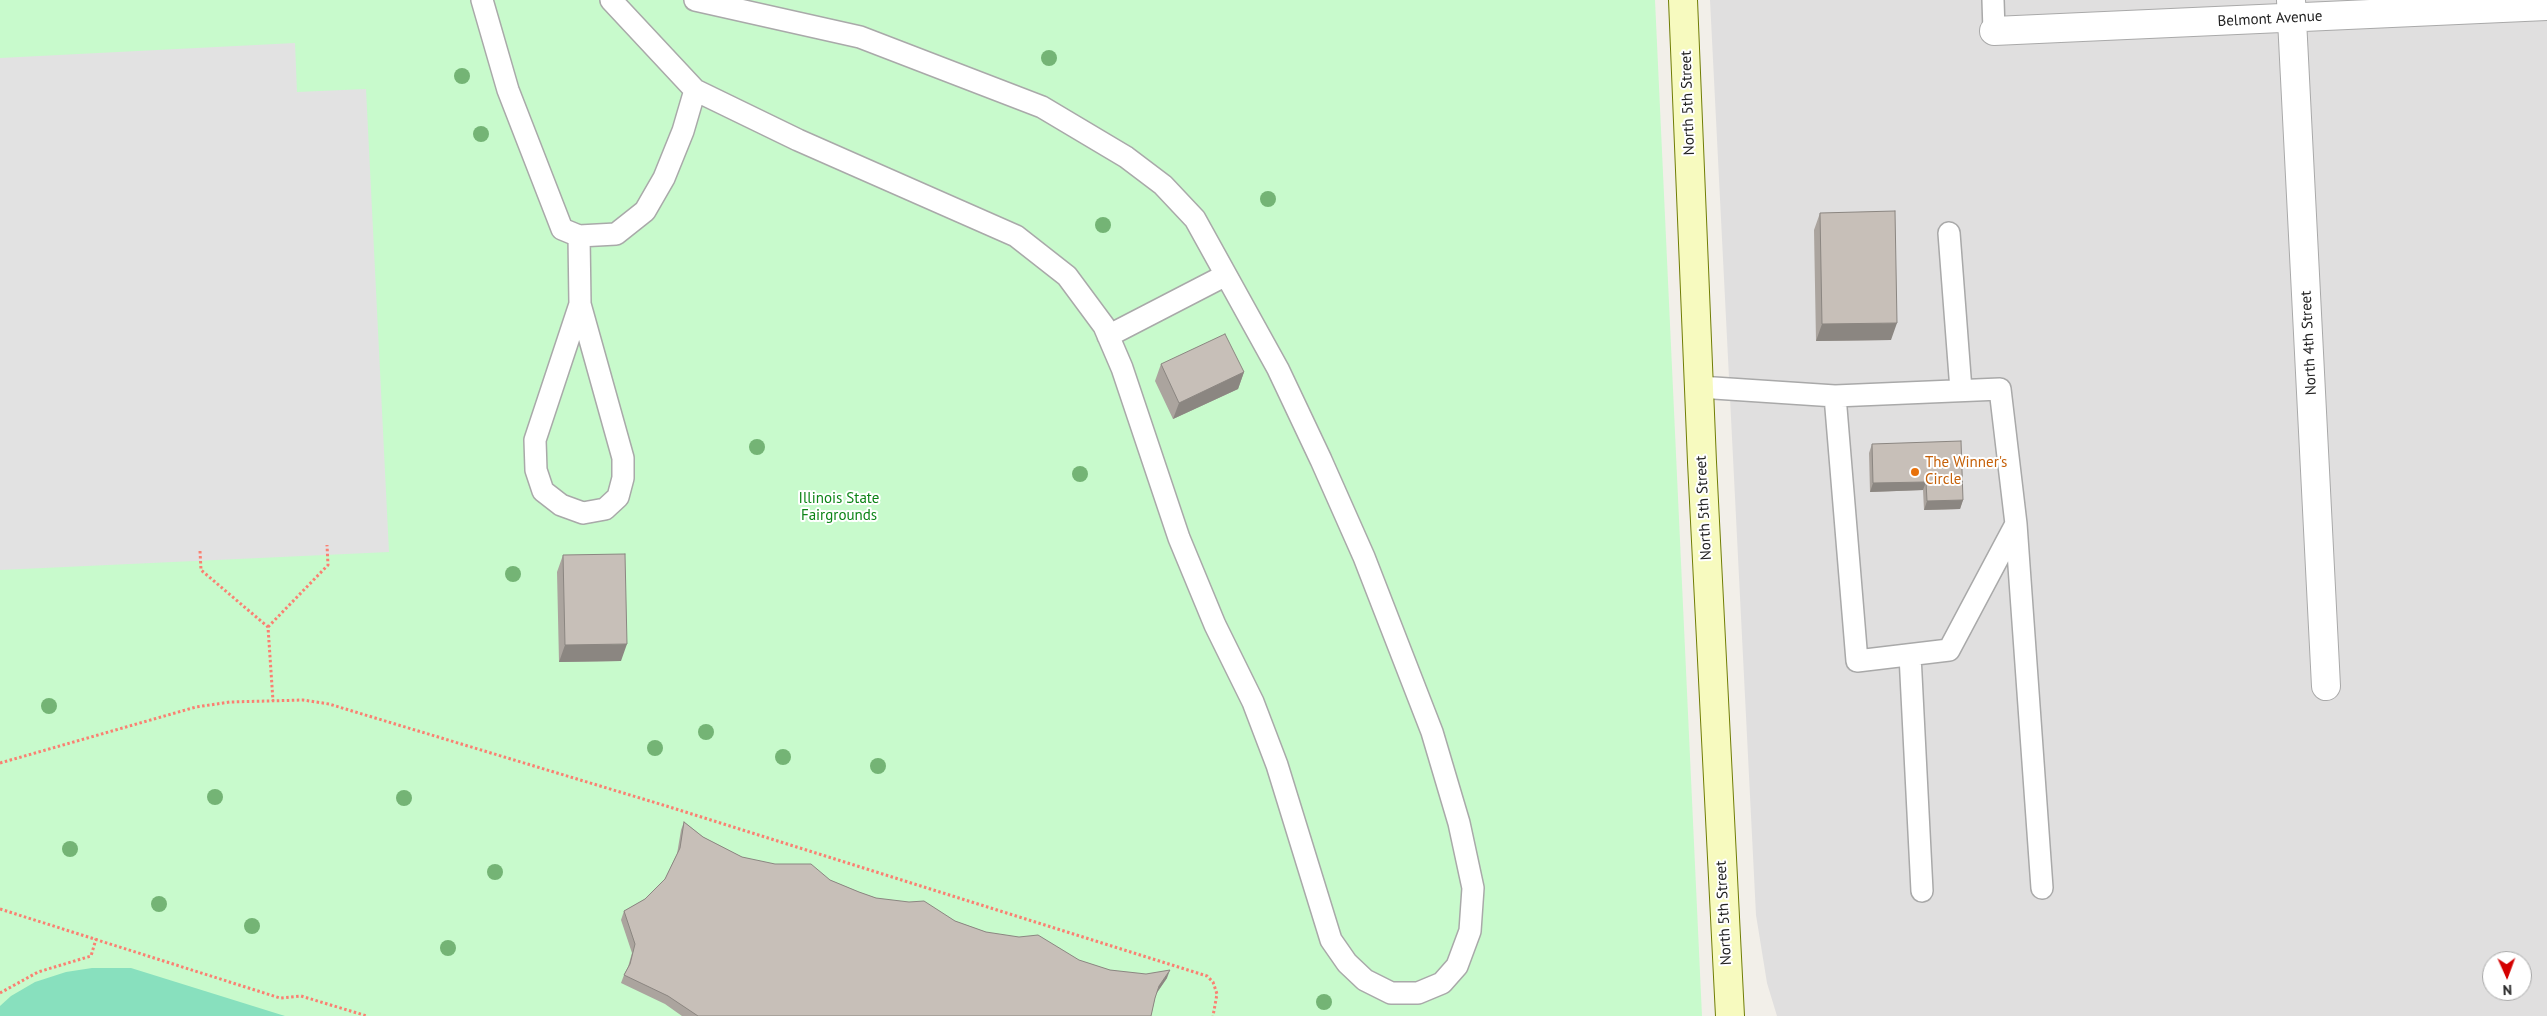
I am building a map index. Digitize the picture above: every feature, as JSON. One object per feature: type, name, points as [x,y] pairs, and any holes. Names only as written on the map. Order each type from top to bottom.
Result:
[{"type":"main road","name":"North 5th Street","points":[[1683,0],[1699,387],[1730,1016]]},
{"type":"street","name":"Belmont Avenue","points":[[1994,31],[2291,9],[2547,6]]},
{"type":"street","name":"North 4th Street","points":[[2291,9],[2326,686]]},
{"type":"lane","points":[[482,0],[508,90],[549,200],[562,229],[579,236],[616,234],[645,211],[664,178],[683,130],[695,90]]},
{"type":"lane","points":[[611,0],[695,90],[798,140],[1016,236],[1067,276],[1104,326],[1122,368],[1179,538],[1215,625],[1253,702],[1277,765],[1331,940],[1347,963],[1365,980],[1391,993],[1418,993],[1442,983],[1457,966],[1470,931],[1472,888],[1459,823],[1432,732],[1364,557],[1321,460],[1278,369],[1195,219],[1163,185],[1126,157],[1042,108],[860,37],[695,0]]},
{"type":"lane","points":[[1993,0],[1994,31]]},
{"type":"lane","points":[[1949,233],[1961,390]]},
{"type":"lane","points":[[579,236],[580,304],[623,458],[623,478],[618,497],[605,509],[583,513],[561,505],[543,491],[536,470],[535,440],[580,304]]},
{"type":"lane","points":[[1108,336],[1226,275]]},
{"type":"lane","points":[[1699,387],[1836,396],[2000,389],[2016,524],[2042,888]]},
{"type":"lane","points":[[1836,396],[1857,661],[1949,650],[2016,524]]},
{"type":"lane","points":[[1910,655],[1922,890]]},
{"type":"path","points":[[268,627],[328,565],[327,545]]},
{"type":"path","points":[[200,551],[201,570],[268,627],[273,701]]},
{"type":"path","points":[[0,763],[196,707],[230,702],[303,700],[360,713],[1207,976],[1213,982],[1217,994],[1213,1016]]},
{"type":"path","points":[[0,909],[280,998],[302,996],[367,1016]]},
{"type":"path","points":[[0,993],[38,972],[91,956],[96,939]]},
{"type":"shaded area","points":[[1710,0],[2547,0],[2547,1016],[1777,1016],[1767,983],[1756,915]]},
{"type":"shaded area","points":[[295,43],[297,92],[366,89],[389,552],[0,570],[0,58]]},
{"type":"green space","name":"Illinois State Fairgrounds","points":[[0,0],[1655,0],[1702,1016],[0,1016]]},
{"type":"green space","points":[[92,968],[131,968],[285,1016],[0,1016],[0,1006],[11,996],[35,982],[66,972]]},
{"type":"building","points":[[1895,211],[1897,323],[1822,324],[1820,213]]},
{"type":"building","points":[[1225,334],[1244,372],[1179,403],[1161,364]]},
{"type":"building","points":[[1961,441],[1963,500],[1927,501],[1926,482],[1873,483],[1872,444]]},
{"type":"building","points":[[625,554],[627,644],[565,645],[563,555]]},
{"type":"building","points":[[684,822],[703,837],[742,857],[775,864],[811,864],[830,880],[859,892],[876,898],[909,902],[924,901],[955,921],[986,932],[1019,937],[1038,935],[1079,960],[1110,970],[1146,974],[1170,970],[1159,986],[1151,1016],[698,1016],[668,996],[624,975],[630,964],[635,944],[624,911],[645,899],[665,879],[680,848]]},
{"type":"place","name":"The Winner's Circle","points":[[1915,472]]}]
